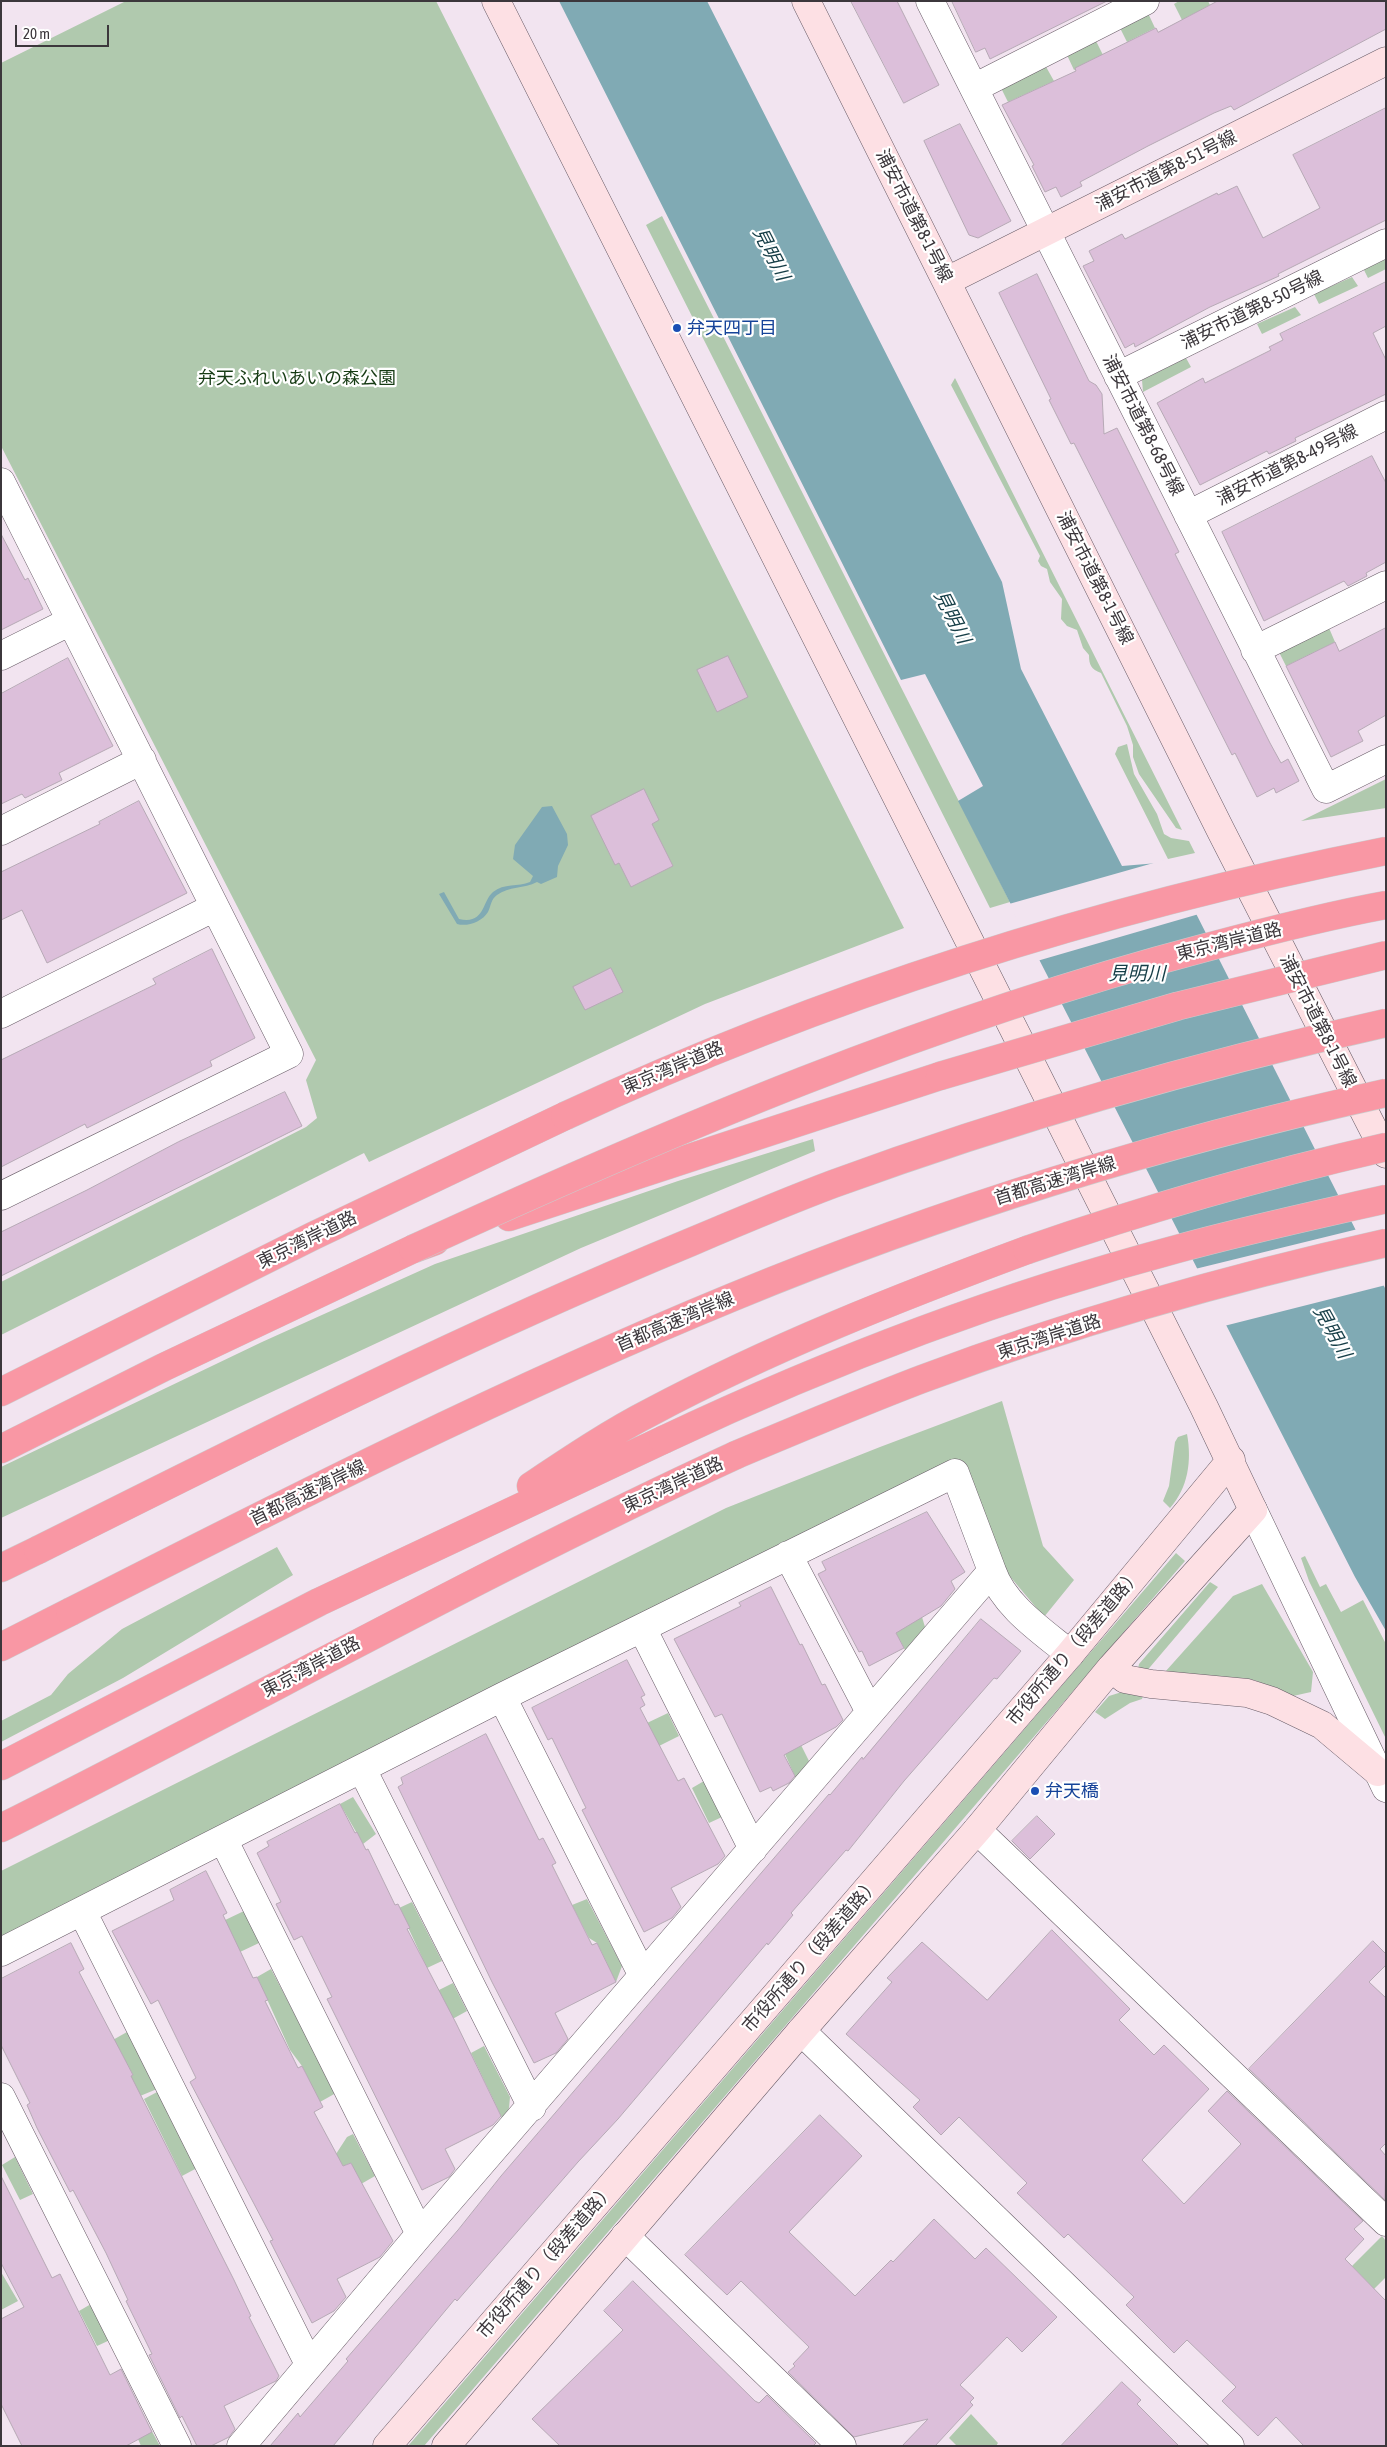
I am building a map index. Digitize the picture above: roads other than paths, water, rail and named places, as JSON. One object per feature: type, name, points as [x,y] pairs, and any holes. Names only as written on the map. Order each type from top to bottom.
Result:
[{"type":"highway","name":"東京湾岸道路","points":[[1,1392],[313,1236],[565,1116],[744,1038],[876,990],[972,959],[1193,894],[1386,851]]},
{"type":"highway","name":"東京湾岸道路","points":[[1,1449],[164,1367],[413,1249],[672,1132],[773,1091],[920,1036],[1042,994],[1146,963],[1257,934],[1386,905]]},
{"type":"highway","points":[[413,1249],[676,1161],[1086,1032],[1246,988],[1386,956]]},
{"type":"highway","points":[[1,1568],[374,1384],[584,1286],[829,1185],[972,1134],[1089,1098],[1197,1068],[1386,1023]]},
{"type":"highway","name":"首都高速湾岸線","points":[[1,1647],[402,1446],[616,1346],[753,1289],[854,1249],[1008,1195],[1226,1131],[1386,1093]]},
{"type":"highway","points":[[455,1536],[570,1460],[650,1412],[743,1366],[825,1331],[1027,1250],[1181,1199],[1386,1147]]},
{"type":"highway","points":[[1,1766],[198,1663],[455,1536],[846,1358],[989,1307],[1176,1249],[1386,1199]]},
{"type":"highway","name":"東京湾岸道路","points":[[1,1828],[439,1600],[736,1455],[922,1379],[1022,1346],[1220,1284],[1322,1257],[1386,1243]]},
{"type":"street","points":[[496,1],[1230,1460],[1382,1780]]},
{"type":"street","name":"浦安市道第8-1号線","points":[[806,1],[1216,822],[1386,1154]]},
{"type":"street","name":"浦安市道第8-68号線","points":[[930,1],[1326,789],[1386,759]]},
{"type":"street","points":[[974,88],[1145,1]]},
{"type":"street","name":"浦安市道第8-51号線","points":[[947,281],[1386,61]]},
{"type":"street","name":"浦安市道第8-50号線","points":[[1118,376],[1386,243]]},
{"type":"street","name":"浦安市道第8-49号線","points":[[1188,515],[1386,415]]},
{"type":"street","points":[[1,482],[289,1054],[1,1196]]},
{"type":"street","points":[[1255,650],[1386,585]]},
{"type":"street","points":[[1,656],[71,621]]},
{"type":"street","points":[[1,831],[142,760]]},
{"type":"street","points":[[1,1014],[215,907]]},
{"type":"street","name":"市役所通り（段差道路）","points":[[387,2446],[1070,1654],[1230,1460]]},
{"type":"street","points":[[1,1952],[502,1697],[955,1473],[998,1588],[1032,1622],[1070,1654]]},
{"type":"street","points":[[449,2445],[624,2236],[977,1830],[1111,1668],[1253,1510]]},
{"type":"street","points":[[788,1555],[870,1712]]},
{"type":"street","points":[[241,2446],[420,2234],[532,2107],[992,1571]]},
{"type":"street","points":[[642,1628],[753,1849]]},
{"type":"street","points":[[1111,1668],[1124,1679],[1151,1684],[1247,1693],[1272,1701],[1322,1725],[1382,1780]]},
{"type":"street","points":[[502,1697],[643,1976]]},
{"type":"street","points":[[362,1769],[532,2107]]},
{"type":"street","points":[[977,1830],[1386,2222]]},
{"type":"street","points":[[223,1839],[420,2234]]},
{"type":"street","points":[[82,1911],[309,2364]]},
{"type":"street","points":[[801,2031],[1230,2446]]},
{"type":"street","points":[[1,2097],[177,2446]]},
{"type":"street","points":[[624,2236],[842,2446]]},
{"type":"water","name":"見明川","points":[[559,1],[707,1],[1002,582],[1021,669],[1122,866],[1170,862],[1386,1290],[1386,1631],[1355,1577],[958,801],[983,786],[925,674],[901,680]]},
{"type":"water","points":[[552,806],[567,834],[568,845],[558,866],[557,877],[541,884],[537,882],[502,892],[493,898],[488,912],[482,919],[470,924],[457,924],[439,894],[444,892],[459,919],[467,920],[474,919],[482,911],[489,896],[497,889],[530,882],[533,876],[513,859],[515,845],[542,807]]},
{"type":"place","name":"弁天四丁目","points":[[677,328]]},
{"type":"place","name":"弁天橋","points":[[1035,1791]]},
{"type":"park label","name":"弁天ふれいあいの森公園","points":[[297,378]]}]
